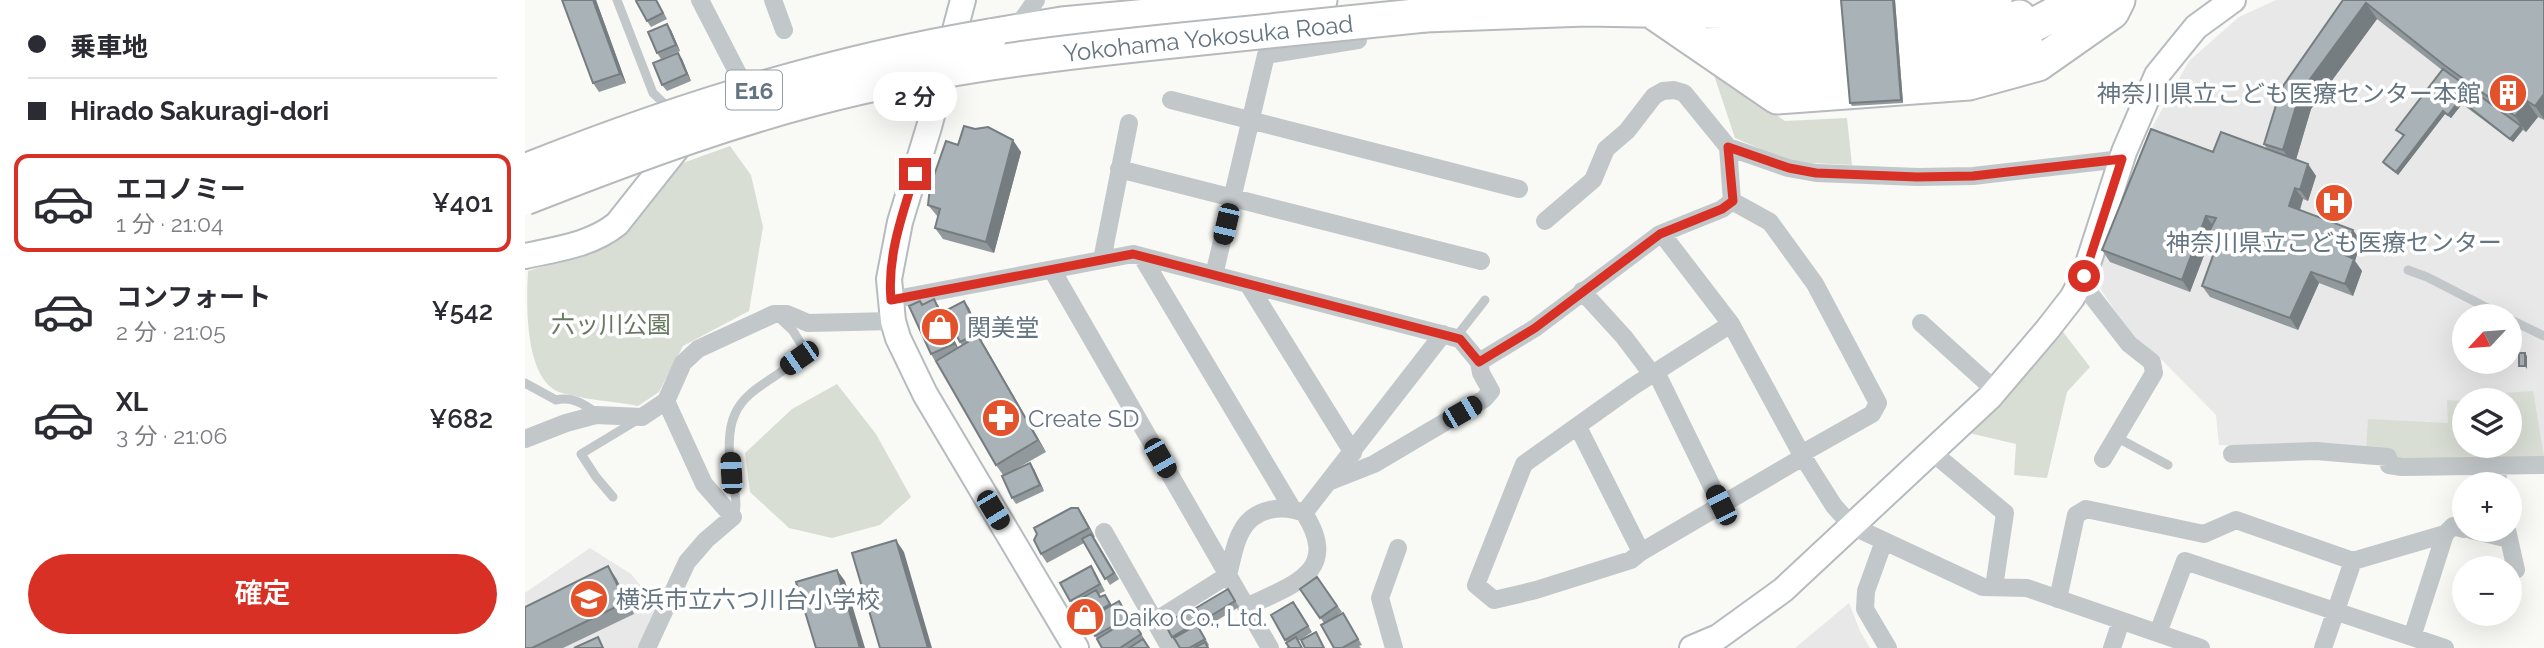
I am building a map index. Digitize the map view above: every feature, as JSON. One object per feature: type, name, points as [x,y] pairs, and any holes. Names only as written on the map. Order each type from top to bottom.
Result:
[{"type":"highway","name":"Yokohama Yokosuka Road","points":[[525,171],[571,152],[761,88],[958,41],[1062,24],[1320,0]]},
{"type":"highway","points":[[1558,10],[1614,0]]},
{"type":"highway","points":[[1707,46],[1824,0]]},
{"type":"highway","name":"Yokohama Yokosuka Road","points":[[525,198],[766,112],[862,87],[960,68],[1066,52],[1425,16],[1558,10],[1707,46],[1803,13],[1969,5],[1996,0]]},
{"type":"highway","points":[[1707,46],[2001,53],[2025,45],[2117,0]]},
{"type":"highway","points":[[1707,46],[1777,96],[1969,83],[2038,64],[2112,12],[2117,0]]},
{"type":"highway","points":[[1707,46],[2009,38],[2064,4]]},
{"type":"highway","points":[[1707,46],[2064,4]]},
{"type":"street","points":[[700,0],[750,97]]},
{"type":"street","points":[[773,0],[784,30]]},
{"type":"street","points":[[963,0],[900,222],[889,279],[892,310],[898,338],[925,394],[1076,648]]},
{"type":"street","points":[[525,256],[587,241],[617,224],[698,120],[721,107],[750,97],[927,54],[952,43],[1020,23],[1036,0]]},
{"type":"street","points":[[1699,647],[1718,637],[1783,590],[1996,391],[2047,330],[2081,282],[2157,75],[2176,48],[2196,27],[2234,0]]},
{"type":"street","points":[[1214,275],[1266,55],[1358,40]]},
{"type":"street","points":[[1545,221],[1593,180],[1606,149],[1627,131],[1654,96],[1664,90],[1684,93],[1728,147],[1789,168],[1816,173],[1973,176],[2130,149]]},
{"type":"street","points":[[1171,100],[1519,189]]},
{"type":"street","points":[[1102,260],[1129,124]]},
{"type":"street","points":[[1728,147],[1733,201]]},
{"type":"street","points":[[1119,169],[1481,261]]},
{"type":"street","points":[[1479,362],[1535,328],[1662,234],[1722,209],[1733,201]]},
{"type":"street","points":[[1731,324],[1654,373],[1524,464],[1476,585],[1494,600],[1536,592],[1631,560],[1873,414],[1878,403],[1815,285],[1770,222],[1733,201]]},
{"type":"street","points":[[1662,234],[1731,324],[1802,455],[1834,506],[1852,526],[1983,587],[2027,588],[2201,648]]},
{"type":"street","points":[[525,439],[566,423],[600,415],[642,417],[666,401],[683,363],[698,349],[774,314],[787,314],[808,323],[892,310],[1052,270],[1133,254],[1450,336],[1468,346],[1479,362],[1481,373],[1491,391],[1484,399],[1374,464],[1331,481]]},
{"type":"street","points":[[1142,257],[1319,543],[1319,556],[1303,578],[1246,607]]},
{"type":"street","points":[[1052,270],[1270,648]]},
{"type":"street","points":[[2081,282],[2130,344],[2152,362],[2154,373],[2103,459]]},
{"type":"street","points":[[1248,284],[1353,453]]},
{"type":"street","points":[[1582,291],[1654,373],[1721,505]]},
{"type":"street","points":[[1921,323],[1996,391]]},
{"type":"street","points":[[1155,621],[1228,575],[1241,532],[1248,523],[1261,513],[1275,508],[1298,511],[1331,481],[1450,336]]},
{"type":"street","points":[[647,648],[687,562],[706,540],[733,517],[704,484],[666,401]]},
{"type":"street","points":[[1578,427],[1641,552]]},
{"type":"street","points":[[2232,454],[2316,451],[2388,457],[2389,465],[2402,467],[2544,465]]},
{"type":"street","points":[[1932,452],[2005,513],[1994,587]]},
{"type":"street","points":[[2496,466],[2497,472]]},
{"type":"street","points":[[2058,599],[2076,515],[2086,509],[2204,534],[2236,520],[2353,561],[2445,534]]},
{"type":"street","points":[[2412,637],[2445,534],[2452,527]]},
{"type":"street","points":[[1104,532],[1170,648]]},
{"type":"street","points":[[1884,541],[1866,591],[1865,609],[1888,648]]},
{"type":"street","points":[[1394,648],[1380,598],[1398,548]]},
{"type":"street","points":[[2158,633],[2185,561],[2445,648]]},
{"type":"street","points":[[2323,648],[2353,561]]},
{"type":"street","points":[[2112,648],[2121,621]]},
{"type":"lane","points":[[617,0],[653,93],[684,122]]},
{"type":"lane","points":[[2407,270],[2427,277],[2480,304]]},
{"type":"lane","points":[[1450,336],[1485,300]]},
{"type":"lane","points":[[733,517],[736,497],[731,473],[729,438],[733,417],[743,398],[799,358],[803,347],[793,331],[774,314]]},
{"type":"lane","points":[[2522,325],[2544,336]]},
{"type":"lane","points":[[525,383],[557,400],[565,398],[581,402],[600,415]]},
{"type":"lane","points":[[613,497],[582,454],[642,417]]},
{"type":"lane","points":[[2116,437],[2168,466]]},
{"type":"shaded area","name":"神奈川県立こども医療センター","points":[[2276,0],[2544,0],[2544,458],[2522,457],[2522,388],[2452,388],[2452,454],[2219,445],[2216,415],[2162,360],[2134,339],[2095,281],[2154,124],[2189,61],[2239,17]]},
{"type":"shaded area","name":"横浜市立六つ川台小学校","points":[[590,548],[631,574],[657,605],[638,648],[525,648],[525,593]]},
{"type":"shaded area","points":[[1849,603],[1870,648],[1795,648]]},
{"type":"green space","points":[[1713,72],[1785,121],[1847,118],[1852,165],[1791,162],[1735,138]]},
{"type":"green space","name":"六ッ川公園","points":[[730,146],[751,175],[763,227],[749,311],[683,346],[659,392],[638,406],[569,395],[548,384],[540,372],[530,340],[528,271],[602,249],[619,239],[677,165]]},
{"type":"green space","points":[[2060,328],[2090,367],[2067,392],[2047,478],[2014,475],[2016,444],[1969,433]]},
{"type":"green space","points":[[837,384],[876,434],[911,497],[880,525],[832,538],[789,528],[750,492],[745,453],[792,409]]},
{"type":"green space","points":[[2533,391],[2544,457],[2522,458],[2522,392]]},
{"type":"green space","points":[[2447,400],[2452,400],[2452,458],[2516,458],[2403,462],[2366,451],[2368,419],[2448,423]]},
{"type":"building","points":[[562,0],[593,0],[620,74],[593,83]]},
{"type":"building","points":[[637,0],[656,0],[663,13],[647,21]]},
{"type":"building","points":[[1841,0],[1893,0],[1901,100],[1850,103]]},
{"type":"building","name":"神奈川県立こども医療センター本館","points":[[2343,0],[2544,0],[2544,94],[2535,106],[2527,101],[2515,116],[2444,65],[2366,3],[2300,93],[2283,150],[2264,144],[2281,89]]},
{"type":"building","points":[[667,24],[676,45],[657,53],[648,32]]},
{"type":"building","points":[[678,53],[687,74],[662,85],[653,63]]},
{"type":"building","points":[[2443,69],[2521,126],[2510,139],[2460,100],[2448,115],[2443,111],[2396,172],[2383,162],[2404,135],[2396,130]]},
{"type":"building","points":[[964,126],[975,129],[988,127],[1013,140],[986,242],[935,228],[940,209],[928,205],[930,187],[946,141],[958,145]]},
{"type":"building","points":[[2151,129],[2213,152],[2221,132],[2308,164],[2300,190],[2295,188],[2289,206],[2353,230],[2345,255],[2354,259],[2345,284],[2311,272],[2290,318],[2202,286],[2219,239],[2208,234],[2216,218],[2206,216],[2182,280],[2102,250]]},
{"type":"building","points":[[934,299],[954,344],[931,354],[909,306],[920,301],[922,305]]},
{"type":"building","points":[[964,301],[979,333],[960,342],[947,319],[950,317],[947,310]]},
{"type":"building","points":[[978,336],[1038,440],[996,465],[936,361]]},
{"type":"building","points":[[2522,353],[2525,353],[2525,366],[2522,366]]},
{"type":"building","points":[[1030,463],[1040,485],[1012,498],[1002,476]]},
{"type":"building","points":[[1071,508],[1078,508],[1089,528],[1041,554],[1034,540],[1037,534],[1034,528]]},
{"type":"building","points":[[1091,534],[1114,573],[1105,579],[1082,539]]},
{"type":"building","points":[[896,540],[928,648],[880,648],[852,553]]},
{"type":"building","points":[[608,566],[626,602],[532,648],[525,648],[525,607]]},
{"type":"building","points":[[1091,566],[1100,584],[1070,601],[1060,583]]},
{"type":"building","points":[[837,570],[860,648],[816,648],[796,582]]},
{"type":"building","points":[[1317,577],[1337,606],[1320,618],[1300,589]]},
{"type":"building","points":[[1228,589],[1235,601],[1204,620],[1196,608]]},
{"type":"building","points":[[1096,590],[1100,597],[1105,595],[1110,604],[1083,620],[1073,603]]},
{"type":"building","points":[[1119,601],[1128,617],[1095,636],[1086,620]]},
{"type":"building","points":[[1293,602],[1308,626],[1285,640],[1271,615]]},
{"type":"building","points":[[1192,608],[1199,621],[1172,637],[1165,624]]},
{"type":"building","points":[[1343,613],[1358,639],[1342,648],[1334,648],[1321,625]]},
{"type":"building","points":[[1131,618],[1141,634],[1120,648],[1102,648],[1097,639]]},
{"type":"building","points":[[1197,625],[1205,639],[1189,648],[1180,648],[1174,638]]},
{"type":"building","points":[[1316,632],[1324,648],[1305,648],[1301,640]]},
{"type":"building","points":[[598,637],[603,648],[574,648]]},
{"type":"building","points":[[1296,637],[1302,648],[1288,648],[1286,643]]},
{"type":"building","points":[[1143,639],[1149,648],[1129,648]]},
{"type":"building","points":[[1205,642],[1208,648],[1194,648]]},
{"type":"place","name":"神奈川県立こども医療センター本館","points":[[2508,93]]},
{"type":"place","name":"神奈川県立こども医療センター","points":[[2334,203]]},
{"type":"place","name":"関美堂","points":[[940,327]]},
{"type":"place","name":"Create SD","points":[[1001,418]]},
{"type":"place","name":"横浜市立六つ川台小学校","points":[[589,599]]},
{"type":"place","name":"Daiko Co., Ltd.","points":[[1085,617]]},
{"type":"route","points":[[915,174],[900,222],[889,279],[891,300],[1133,254],[1460,339],[1479,362],[1535,328],[1660,234],[1722,209],[1733,201],[1728,147],[1789,168],[1816,173],[1917,177],[1973,176],[2122,159],[2084,276]]}]
